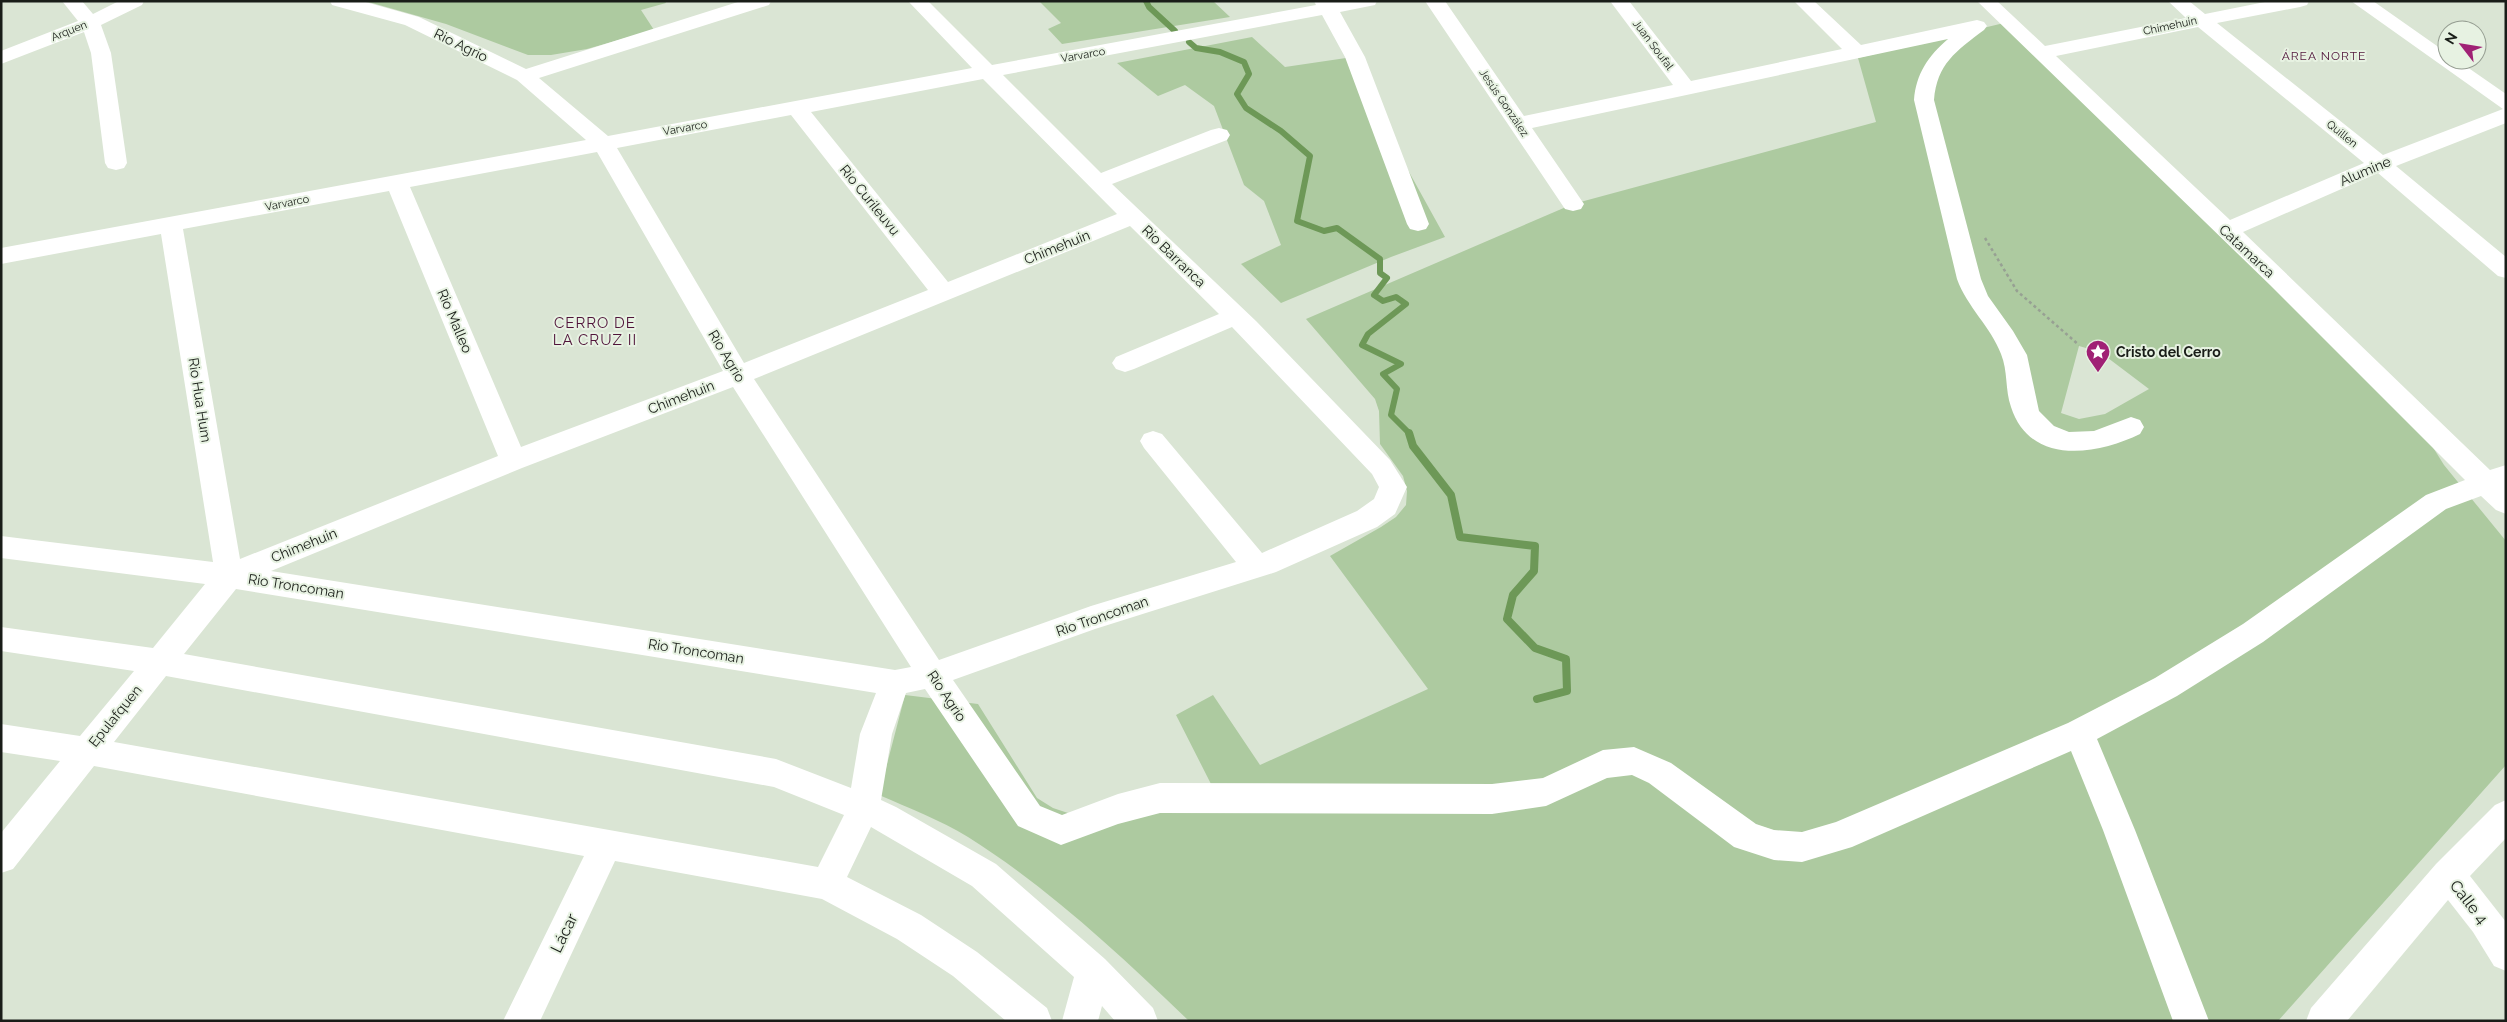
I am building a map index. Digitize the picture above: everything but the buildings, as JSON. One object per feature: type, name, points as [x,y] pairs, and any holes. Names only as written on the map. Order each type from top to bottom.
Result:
[{"type":"street","points":[[71,1],[90,23],[101,53],[116,162]]},
{"type":"street","name":"Arquen","points":[[1,58],[90,23],[135,1]]},
{"type":"street","name":"Rio Agrio","points":[[338,1],[412,21],[524,76],[603,143],[738,375],[874,582],[932,675],[1029,816],[1061,830],[1118,809],[1160,798],[1492,799],[1546,792],[1603,764],[1634,761],[1660,773],[1746,836],[1774,845],[1802,847],[1840,836],[2079,733]]},
{"type":"street","points":[[524,76],[762,1]]},
{"type":"street","name":"Rio Barranca","points":[[917,1],[1132,217],[1236,316],[1381,468],[1393,487],[1385,506],[1367,519]]},
{"type":"street","name":"Varvarco","points":[[1,256],[987,72],[1326,5],[1368,1]]},
{"type":"street","name":"Jesús González","points":[[1435,1],[1573,204]]},
{"type":"street","name":"Juan Soufal","points":[[1619,1],[1686,90]]},
{"type":"street","points":[[1803,1],[1857,53]]},
{"type":"street","name":"Catamarca","points":[[1986,1],[2226,231],[2499,488],[2506,511]]},
{"type":"street","name":"Quillen","points":[[2177,1],[2380,164],[2506,270]]},
{"type":"street","name":"Chimehuin","points":[[2040,53],[2300,1]]},
{"type":"street","points":[[2360,1],[2506,104]]},
{"type":"street","points":[[1326,5],[1354,57],[1418,224]]},
{"type":"street","points":[[1519,124],[1686,90],[2006,20]]},
{"type":"street","points":[[1977,26],[1951,46],[1932,65],[1927,76],[1924,94],[1973,289],[2002,332],[2014,356],[2025,411],[2033,423],[2060,439],[2095,443],[2131,427]]},
{"type":"street","name":"Rio Curileuvu","points":[[796,107],[944,292]]},
{"type":"street","name":"Alumine","points":[[2226,231],[2380,164],[2506,114]]},
{"type":"street","points":[[1097,182],[1219,134]]},
{"type":"street","name":"Rio Malleo","points":[[397,182],[513,461]]},
{"type":"street","name":"Chimehuin","points":[[229,576],[513,461],[738,375],[1132,217]]},
{"type":"street","name":"Rio Hua Hum","points":[[171,224],[229,576]]},
{"type":"street","points":[[1125,363],[1236,316]]},
{"type":"street","points":[[1153,441],[1257,567]]},
{"type":"street","points":[[2191,1021],[2119,830],[2079,733],[2166,687],[2253,633],[2436,502],[2499,488]]},
{"type":"street","name":"Rio Troncoman","points":[[1,547],[229,576],[895,683],[932,675],[1091,618],[1257,567],[1367,519]]},
{"type":"street","name":"Epulafquen","points":[[1,858],[229,576]]},
{"type":"street","points":[[1,639],[159,662],[776,773],[886,818],[984,875],[1093,971],[1140,1021]]},
{"type":"street","points":[[827,884],[864,808],[876,734],[895,683]]},
{"type":"street","points":[[1,738],[86,751],[606,846],[785,875],[827,884],[909,927],[965,964],[1034,1021]]},
{"type":"street","points":[[2324,1021],[2448,875],[2506,815]]},
{"type":"street","name":"Lácar","points":[[521,1021],[606,846]]},
{"type":"street","name":"Calle 4","points":[[2448,875],[2486,920],[2506,954]]},
{"type":"street","points":[[1080,1021],[1093,971]]},
{"type":"path","points":[[1984,236],[2017,291],[2079,345]]},
{"type":"green space","points":[[365,1],[665,1],[666,3],[641,10],[654,30],[587,49],[551,55],[528,55],[446,24]]},
{"type":"green space","points":[[1039,1],[1213,1],[1230,17],[1062,44],[1048,29],[1061,23]]},
{"type":"green space","points":[[2004,23],[2424,433],[2444,465],[2506,541],[2506,765],[2278,1021],[1189,1021],[1083,923],[1027,878],[968,837],[924,814],[879,795],[905,695],[978,704],[1037,798],[1053,808],[1071,814],[1211,784],[1176,715],[1213,695],[1260,765],[1428,689],[1330,556],[1396,517],[1406,505],[1407,491],[1403,476],[1380,444],[1379,411],[1375,399],[1306,319],[1573,204],[1876,122],[1858,58]],"holes":[[[2079,346],[2100,352],[2149,389],[2105,414],[2079,419],[2061,413]]]},
{"type":"green space","points":[[1252,37],[1285,67],[1346,58],[1445,237],[1391,257],[1281,303],[1241,264],[1281,245],[1264,201],[1244,185],[1214,106],[1185,85],[1158,96],[1117,63]]},
{"type":"waterway","points":[[1146,1],[1149,7],[1175,31]]},
{"type":"waterway","points":[[1189,42],[1196,48],[1220,52],[1244,62],[1249,74],[1237,94],[1246,108],[1281,131],[1310,156],[1297,221],[1324,231],[1337,228],[1380,259],[1380,273],[1387,278],[1374,295],[1383,301],[1396,297],[1406,304],[1368,334],[1362,345],[1401,364],[1383,374],[1397,389],[1391,415],[1409,433]]},
{"type":"waterway","points":[[1409,433],[1413,446],[1451,495],[1460,537],[1535,546],[1534,571],[1513,595],[1507,619],[1535,648],[1566,659],[1567,691],[1537,699]]},
{"type":"place","name":"Cristo del Cerro","points":[[2098,373]]},
{"type":"district","name":"ÁREA NORTE","points":[[2324,56]]},
{"type":"district","name":"CERRO DE LA CRUZ II","points":[[595,332]]}]
